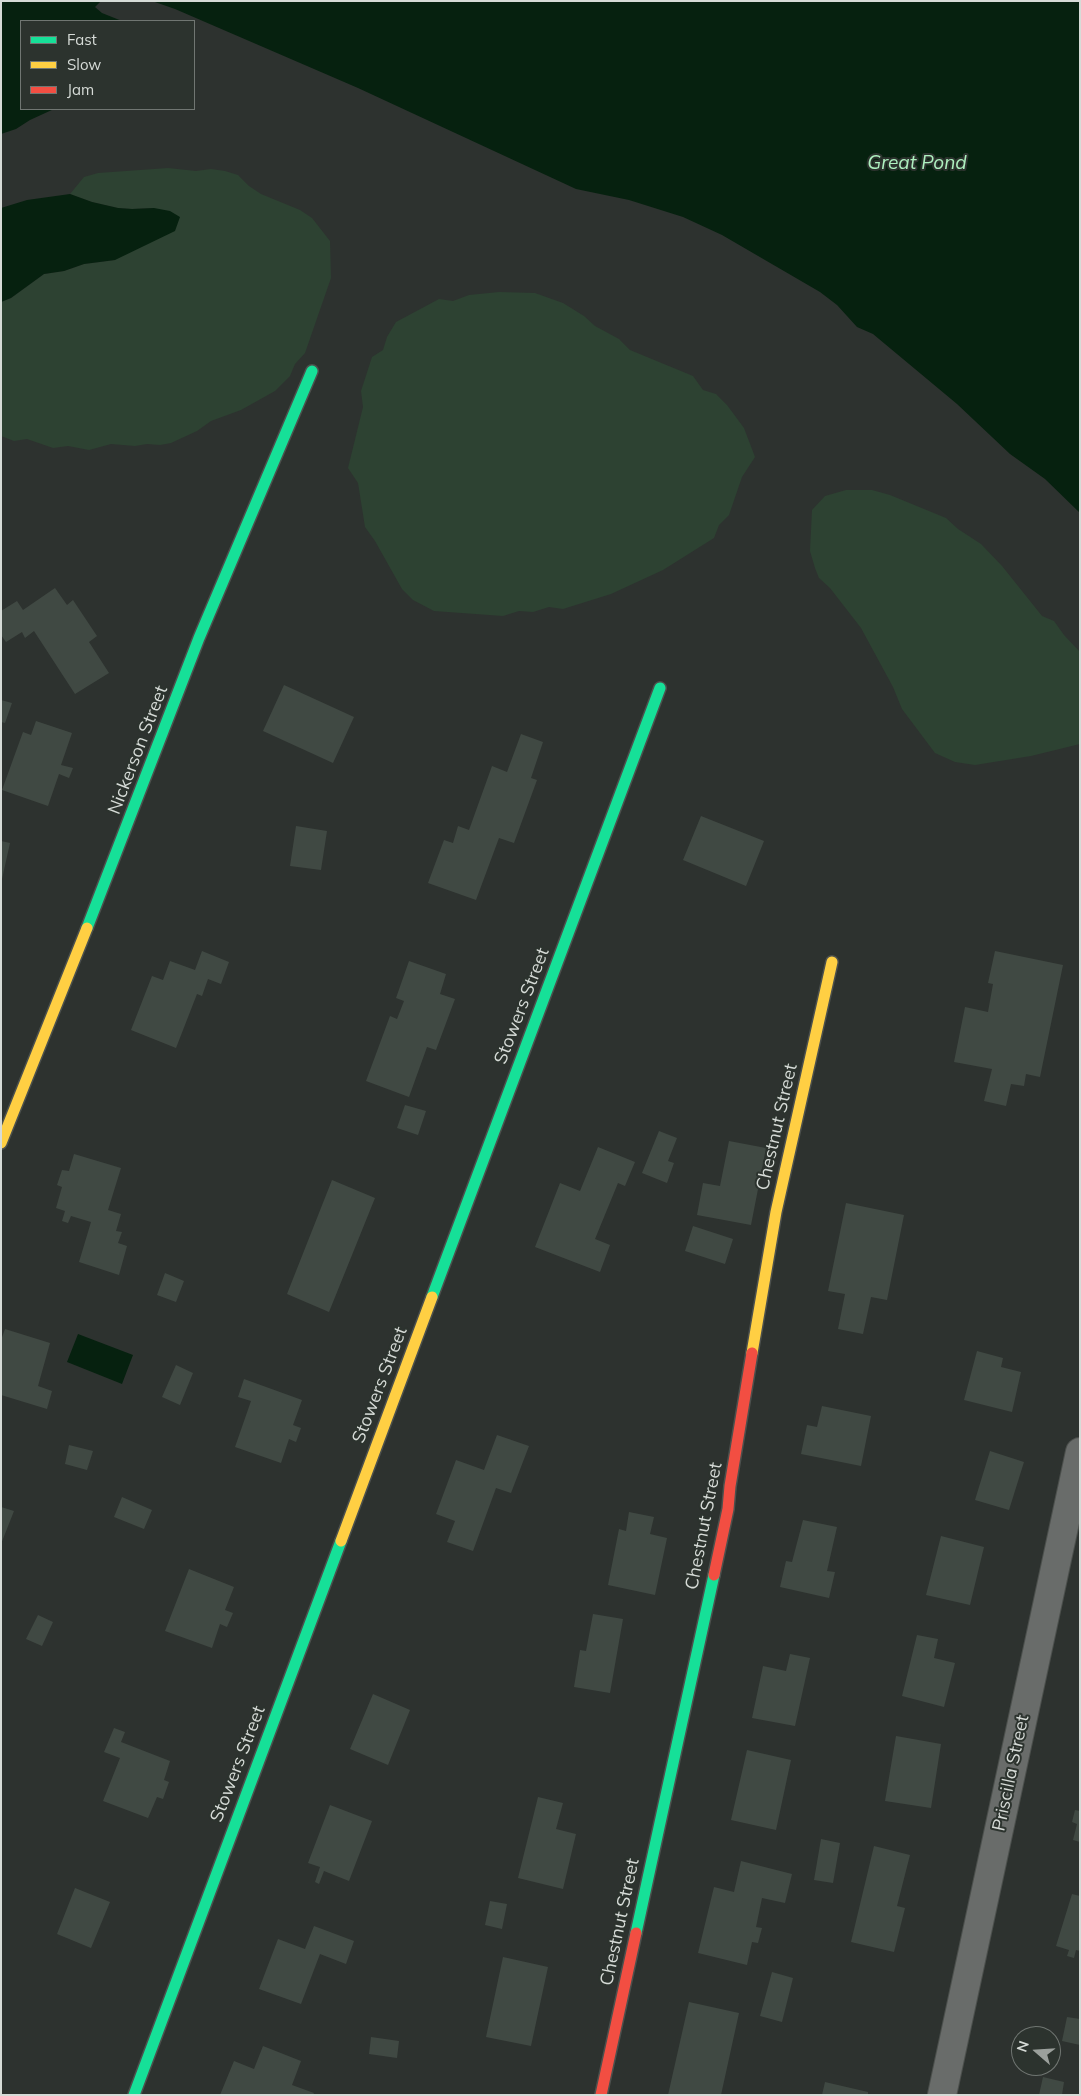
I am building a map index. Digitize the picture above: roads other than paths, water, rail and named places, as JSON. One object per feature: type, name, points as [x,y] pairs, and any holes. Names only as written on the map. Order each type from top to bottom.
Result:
[{"type":"street","name":"Nickerson Street","points":[[1,1143],[120,848],[199,638],[312,371]]},
{"type":"street","name":"Stowers Street","points":[[134,2095],[660,688]]},
{"type":"street","name":"Chestnut Street","points":[[601,2095],[728,1509],[730,1486],[776,1212],[832,962]]},
{"type":"street","name":"Priscilla Street","points":[[942,2095],[1080,1452]]},
{"type":"water","points":[[1,1],[101,1],[95,7],[102,13],[120,20],[20,20],[20,110],[52,110],[16,129],[1,134]]},
{"type":"water","name":"Great Pond","points":[[152,1],[1080,1],[1080,513],[1045,479],[1010,454],[957,404],[873,334],[857,327],[837,305],[820,292],[722,235],[683,217],[629,200],[576,189],[358,88],[175,9]]},
{"type":"water","points":[[70,194],[92,202],[118,208],[154,208],[170,211],[180,217],[175,231],[115,260],[84,264],[64,271],[44,274],[11,298],[1,302],[1,208],[27,200]]},
{"type":"water","points":[[78,1334],[133,1355],[122,1384],[67,1362]]}]
